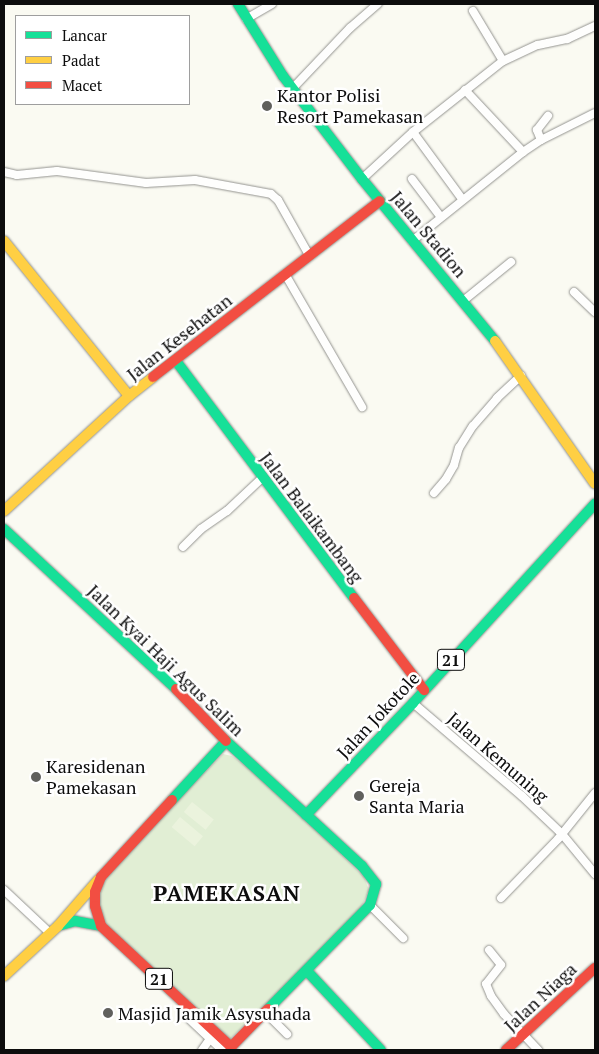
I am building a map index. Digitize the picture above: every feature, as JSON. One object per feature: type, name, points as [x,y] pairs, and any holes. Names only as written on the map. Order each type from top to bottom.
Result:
[{"type":"main road","name":"Jalan Stadion","points":[[238,4],[246,19],[293,88],[362,179],[464,301],[521,376],[595,484]]},
{"type":"main road","name":"Jalan Kesehatan","points":[[4,530],[5,511],[129,396],[380,201]]},
{"type":"main road","points":[[4,241],[129,396]]},
{"type":"main road","name":"Jalan Balaikambang","points":[[176,361],[262,478],[424,690]]},
{"type":"main road","name":"Jalan Jokotole","points":[[306,815],[413,703],[548,553],[595,504]]},
{"type":"main road","name":"Jalan Kyai Haji Agus Salim","points":[[4,530],[198,710],[226,741],[372,877],[376,890],[370,905]]},
{"type":"main road","points":[[4,976],[54,930],[226,741]]},
{"type":"main road","points":[[54,930],[75,921],[101,926],[95,906],[95,892],[101,877]]},
{"type":"main road","points":[[229,1050],[370,905]]},
{"type":"main road","name":"21","points":[[101,926],[186,1004],[229,1050]]},
{"type":"main road","name":"Jalan Niaga","points":[[506,1050],[595,968]]},
{"type":"main road","points":[[307,971],[381,1050]]},
{"type":"street","points":[[246,19],[272,4]]},
{"type":"street","points":[[293,88],[350,28],[378,4]]},
{"type":"street","points":[[473,11],[503,61]]},
{"type":"street","points":[[362,179],[413,132],[503,61],[538,45],[567,39],[595,26]]},
{"type":"street","points":[[465,90],[523,152]]},
{"type":"street","points":[[412,240],[440,216],[540,140],[595,114]]},
{"type":"street","points":[[540,140],[537,130],[548,116]]},
{"type":"street","points":[[413,132],[462,199]]},
{"type":"street","points":[[4,172],[17,175],[57,171],[146,183],[195,180],[271,194],[278,200],[316,250]]},
{"type":"street","points":[[412,179],[440,216]]},
{"type":"street","points":[[464,301],[511,262]]},
{"type":"street","points":[[285,274],[362,407]]},
{"type":"street","points":[[574,292],[595,312]]},
{"type":"street","points":[[434,493],[446,480],[454,465],[459,448],[473,426],[497,398],[521,376]]},
{"type":"street","points":[[183,547],[201,529],[227,511],[262,478]]},
{"type":"street","name":"Jalan Kemuning","points":[[413,703],[508,783],[562,834],[595,874]]},
{"type":"street","points":[[501,898],[562,834],[595,793]]},
{"type":"street","points":[[4,890],[54,930]]},
{"type":"street","points":[[370,905],[404,938]]},
{"type":"street","points":[[490,950],[501,965],[487,981],[487,987],[494,1002],[538,1050]]},
{"type":"street","points":[[186,1004],[182,1012],[210,1039],[229,1050]]},
{"type":"street","points":[[266,1013],[287,1034]]},
{"type":"street","points":[[202,1050],[210,1039]]},
{"type":"green space","points":[[223,754],[232,756],[264,780],[364,877],[369,890],[359,912],[228,1041],[98,922],[93,887]]},
{"type":"green space","points":[[192,802],[214,820],[206,830],[184,812]]},
{"type":"green space","points":[[180,817],[203,836],[195,846],[172,827]]},
{"type":"traffic: fast","points":[[238,4],[283,76],[362,179],[495,341]]},
{"type":"traffic: fast","points":[[176,361],[354,598]]},
{"type":"traffic: fast","points":[[306,815],[413,703],[595,504]]},
{"type":"traffic: fast","points":[[4,529],[176,689]]},
{"type":"traffic: fast","points":[[226,741],[362,866],[376,884],[370,905],[268,1009]]},
{"type":"traffic: fast","points":[[172,800],[226,741]]},
{"type":"traffic: fast","points":[[58,926],[75,921],[101,926]]},
{"type":"traffic: fast","points":[[307,971],[381,1050]]},
{"type":"traffic: slow","points":[[4,241],[129,396]]},
{"type":"traffic: slow","points":[[495,341],[595,484]]},
{"type":"traffic: slow","points":[[4,511],[129,396],[153,377]]},
{"type":"traffic: slow","points":[[4,976],[58,926],[98,880]]},
{"type":"traffic: jam","points":[[153,377],[380,201]]},
{"type":"traffic: jam","points":[[354,598],[424,690]]},
{"type":"traffic: jam","points":[[176,689],[226,741]]},
{"type":"traffic: jam","points":[[172,800],[101,877],[95,892],[95,906],[101,926],[231,1047],[268,1009]]},
{"type":"traffic: jam","points":[[506,1050],[595,968]]},
{"type":"place","name":"Kantor Polisi Resort Pamekasan","points":[[267,106]]},
{"type":"place","name":"Karesidenan Pamekasan","points":[[36,777]]},
{"type":"place","name":"Gereja Santa Maria","points":[[359,796]]},
{"type":"place","name":"Masjid Jamik Asysuhada","points":[[108,1013]]},
{"type":"district","name":"PAMEKASAN","points":[[227,893]]}]
